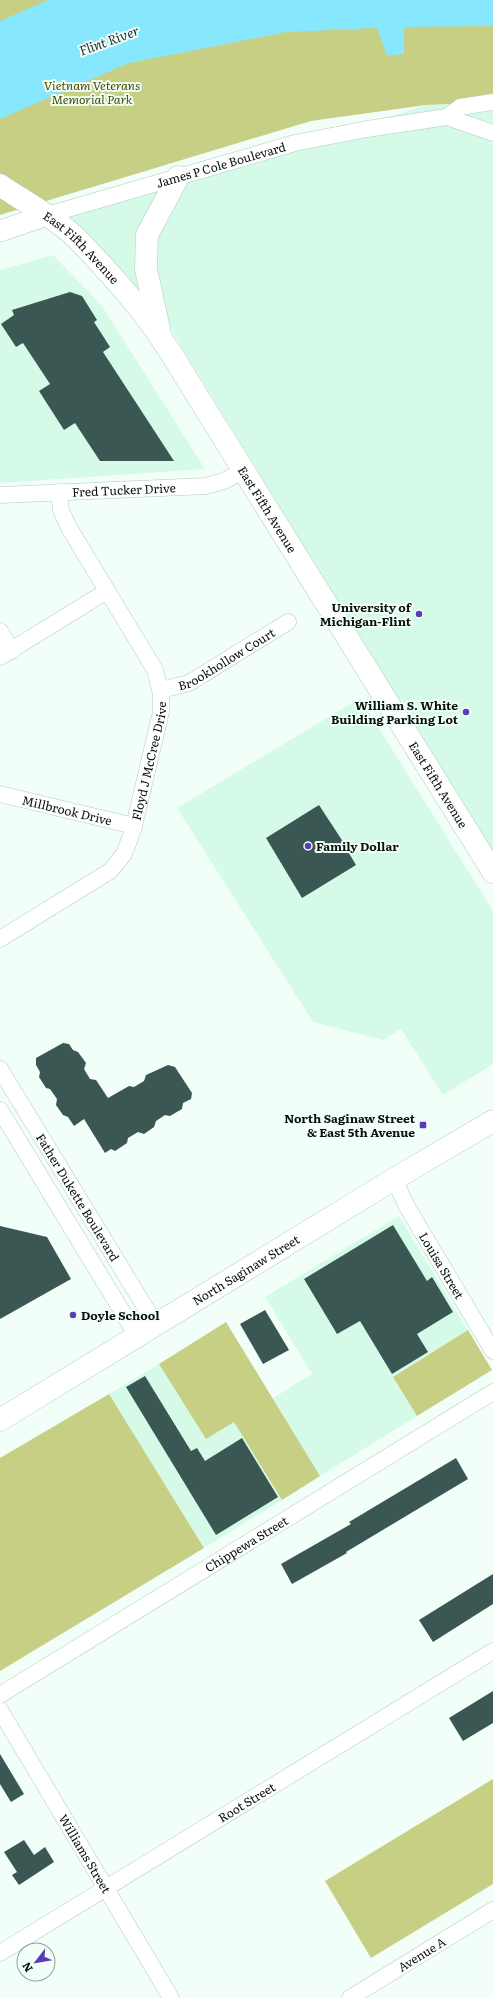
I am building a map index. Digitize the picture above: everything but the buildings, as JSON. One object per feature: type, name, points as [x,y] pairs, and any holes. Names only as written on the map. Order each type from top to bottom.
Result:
[{"type":"main road","points":[[160,336],[146,269],[148,235],[178,177]]},
{"type":"main road","name":"East Fifth Avenue","points":[[0,185],[47,215],[84,246],[129,295],[160,336],[493,872]]},
{"type":"main road","name":"North Saginaw Street","points":[[0,1420],[394,1179],[493,1121]]},
{"type":"street","name":"James P Cole Boulevard","points":[[447,117],[460,107],[493,102]]},
{"type":"street","name":"James P Cole Boulevard","points":[[0,231],[47,215],[295,143],[379,127],[447,117],[493,133]]},
{"type":"street","name":"Fred Tucker Drive","points":[[0,495],[206,486],[218,483],[244,470]]},
{"type":"street","name":"Floyd J McCree Drive","points":[[0,939],[110,871],[124,854],[134,826],[161,712],[161,690],[155,670],[64,518],[59,492]]},
{"type":"street","points":[[0,631],[6,654],[107,591]]},
{"type":"street","name":"Brookhollow Court","points":[[161,690],[189,683],[288,622]]},
{"type":"street","name":"Millbrook Drive","points":[[0,794],[134,826]]},
{"type":"street","name":"Father Dukette Boulevard","points":[[0,1069],[156,1325]]},
{"type":"street","points":[[0,1105],[16,1095]]},
{"type":"street","name":"Father Dukette Boulevard","points":[[0,1110],[137,1336]]},
{"type":"street","name":"Louisa Street","points":[[394,1179],[407,1207],[493,1351]]},
{"type":"street","name":"Chippewa Street","points":[[0,1695],[493,1392]]},
{"type":"street","name":"Root Street","points":[[0,1954],[493,1651]]},
{"type":"street","name":"Williams Street","points":[[0,1710],[171,1998]]},
{"type":"street","name":"Avenue A","points":[[350,1998],[493,1910]]},
{"type":"shaded area","name":"University of Michigan-Flint","points":[[493,98],[493,854],[165,320],[67,218],[214,174],[426,105]]},
{"type":"shaded area","points":[[53,255],[102,306],[205,469],[0,483],[0,270]]},
{"type":"shaded area","points":[[360,698],[493,911],[493,1064],[443,1095],[401,1029],[383,1040],[313,1022],[177,808]]},
{"type":"shaded area","points":[[399,1216],[468,1330],[393,1377],[417,1416],[320,1476],[273,1398],[312,1374],[265,1297]]},
{"type":"shaded area","points":[[159,1364],[206,1438],[234,1421],[282,1500],[204,1548],[109,1394]]},
{"type":"green space","name":"Vietnam Veterans Memorial Park","points":[[0,0],[493,0],[493,102],[426,105],[311,121],[0,215]]},
{"type":"green space","points":[[226,1322],[320,1476],[282,1500],[234,1422],[206,1439],[159,1364]]},
{"type":"green space","points":[[468,1330],[492,1370],[417,1416],[393,1377]]},
{"type":"green space","points":[[109,1394],[204,1548],[0,1671],[0,1458]]},
{"type":"green space","points":[[493,1779],[493,1884],[371,1958],[325,1881]]},
{"type":"water","name":"Flint River","points":[[48,0],[493,0],[493,26],[404,27],[404,54],[387,56],[377,28],[287,32],[129,63],[0,119],[0,21]]},
{"type":"place","name":"University of Michigan-Flint","points":[[419,614]]},
{"type":"place","name":"William S. White Building Parking Lot","points":[[466,712]]},
{"type":"place","name":"Family Dollar","points":[[308,846]]},
{"type":"place","name":"North Saginaw Street & East 5th Avenue","points":[[423,1125]]},
{"type":"place","name":"Doyle School","points":[[73,1315]]}]
